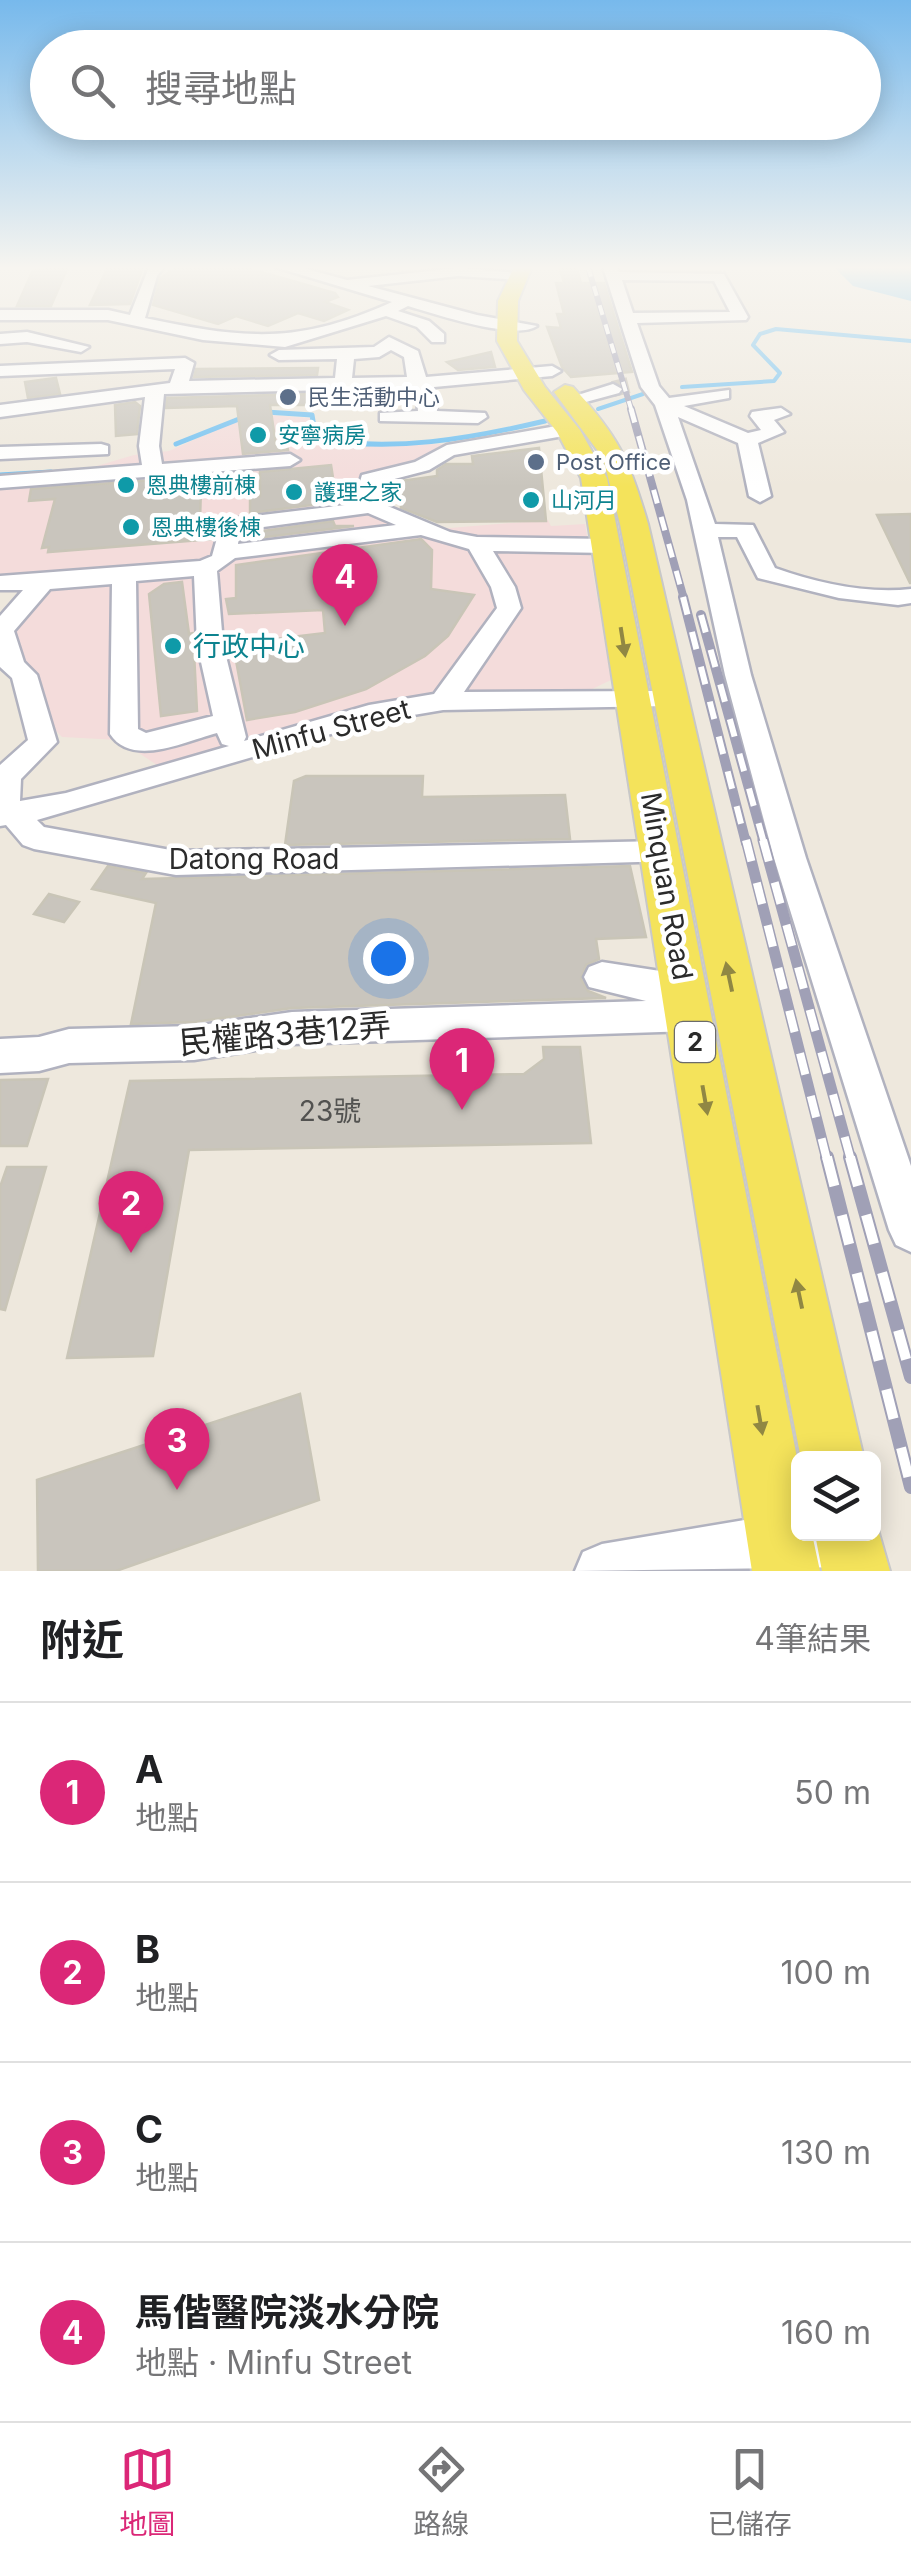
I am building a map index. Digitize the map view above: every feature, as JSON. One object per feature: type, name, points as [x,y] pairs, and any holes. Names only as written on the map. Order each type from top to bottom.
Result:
[{"type":"main road","name":"Minquan Road","points":[[509,340],[513,356],[526,375],[570,414],[600,431],[616,458],[651,700],[662,853],[783,1555]]},
{"type":"main road","name":"Minquan Road","points":[[534,340],[552,372],[594,478],[831,1451]]},
{"type":"street","points":[[45,340],[81,347]]},
{"type":"street","points":[[67,366],[87,340]]},
{"type":"street","points":[[0,371],[67,366],[128,340]]},
{"type":"street","points":[[144,340],[188,359],[378,352],[390,342],[412,355],[416,378],[425,382]]},
{"type":"street","points":[[178,387],[200,340]]},
{"type":"street","points":[[266,340],[292,340]]},
{"type":"street","points":[[635,340],[648,388],[705,531],[738,675],[790,858],[911,1230]]},
{"type":"street","points":[[0,356],[81,347]]},
{"type":"street","points":[[343,384],[346,354]]},
{"type":"street","points":[[0,453],[46,428],[154,390],[425,382],[552,372]]},
{"type":"street","points":[[425,382],[428,417]]},
{"type":"street","points":[[648,388],[723,394]]},
{"type":"street","points":[[648,388],[748,440],[774,432],[759,416],[781,414]]},
{"type":"street","points":[[153,470],[149,446],[154,390]]},
{"type":"street","points":[[367,504],[368,478],[422,466],[447,451],[514,436],[615,392]]},
{"type":"street","points":[[0,410],[100,450]]},
{"type":"street","points":[[388,416],[478,417]]},
{"type":"street","points":[[748,440],[760,496]]},
{"type":"street","points":[[0,482],[290,460]]},
{"type":"street","points":[[238,754],[210,644],[216,560],[230,525],[333,514],[367,504],[423,528],[477,544],[608,546]]},
{"type":"street","points":[[0,582],[45,593],[124,586],[216,560],[423,528]]},
{"type":"street","points":[[705,531],[745,530],[766,573],[788,582],[826,585],[872,598],[911,596]]},
{"type":"street","points":[[444,701],[500,627],[509,608],[503,587],[477,544]]},
{"type":"street","points":[[124,586],[124,734],[143,743],[228,721]]},
{"type":"street","points":[[7,814],[2,800],[7,775],[43,742],[24,675],[12,664],[1,630],[45,593]]},
{"type":"street","name":"Minfu Street","points":[[7,814],[66,804],[369,714],[444,701],[651,700]]},
{"type":"street","name":"Datong Road","points":[[7,814],[34,837],[95,861],[176,863],[662,853]]},
{"type":"street","points":[[602,976],[658,988],[688,1002]]},
{"type":"street","name":"民權路3巷12弄","points":[[0,1056],[39,1054],[69,1046],[194,1044],[292,1028],[688,1002]]},
{"type":"street","points":[[602,1571],[851,1548]]},
{"type":"shaded area","points":[[243,418],[310,418],[315,440],[325,445],[450,444],[411,466],[370,474],[360,504],[438,529],[548,520],[551,526],[585,524],[611,680],[588,691],[477,692],[358,708],[157,765],[119,740],[62,737],[44,719],[17,660],[11,628],[45,589],[0,577],[0,477],[73,473],[134,455],[169,451]]},
{"type":"building","points":[[552,340],[622,340],[632,372],[571,377],[562,367]]},
{"type":"building","points":[[491,352],[495,367],[458,370],[447,362]]},
{"type":"building","points":[[318,368],[317,375],[194,377],[196,369]]},
{"type":"building","points":[[56,378],[60,394],[28,398],[25,382]]},
{"type":"building","points":[[313,394],[311,405],[270,405],[276,445],[287,444],[288,450],[243,454],[237,406],[166,408],[167,398]]},
{"type":"building","points":[[135,402],[140,406],[137,434],[116,436],[115,405]]},
{"type":"building","points":[[539,448],[546,521],[437,522],[401,508],[400,481],[437,476],[437,470],[446,464],[473,464],[472,456]]},
{"type":"building","name":"護理之家","points":[[331,465],[334,484],[321,485],[327,503],[250,513],[250,497],[260,496],[260,472]]},
{"type":"building","points":[[220,475],[220,486],[201,487],[200,521],[215,520],[213,539],[48,552],[49,547],[42,548],[55,499],[29,501],[31,489]]},
{"type":"building","points":[[911,514],[911,583],[910,583],[877,515]]},
{"type":"building","points":[[333,521],[335,526],[354,526],[258,538],[256,532]]},
{"type":"building","points":[[421,539],[432,550],[431,589],[474,595],[448,636],[425,656],[366,689],[295,712],[247,720],[233,644],[325,633],[323,610],[229,614],[226,599],[236,598],[236,565]]},
{"type":"building","name":"行政中心","points":[[182,582],[189,634],[193,633],[197,711],[161,716],[149,594],[164,584]]},
{"type":"building","points":[[306,776],[423,776],[422,797],[565,795],[570,839],[285,845],[294,781]]},
{"type":"building","points":[[108,866],[146,873],[142,879],[630,866],[646,937],[596,939],[599,959],[586,965],[581,979],[588,991],[606,998],[292,1008],[194,1022],[131,1024],[156,903],[92,889]]},
{"type":"building","points":[[49,894],[79,902],[64,922],[34,914]]},
{"type":"building","points":[[543,1047],[580,1047],[591,1143],[189,1150],[153,1356],[67,1358],[130,1081],[524,1074],[544,1059]]},
{"type":"building","points":[[48,1079],[27,1146],[0,1146],[0,1080]]},
{"type":"building","points":[[7,1167],[46,1167],[5,1310],[0,1309],[0,1187]]},
{"type":"building","points":[[300,1394],[319,1500],[116,1571],[38,1571],[37,1480]]},
{"type":"waterway","points":[[682,387],[774,381],[780,373],[753,345],[756,340]]},
{"type":"waterway","points":[[903,340],[911,341]]},
{"type":"waterway","points":[[598,409],[643,394]]},
{"type":"waterway","points":[[266,412],[312,415],[316,439],[374,444],[460,438],[545,421]]},
{"type":"waterway","points":[[176,444],[244,417]]},
{"type":"waterway","points":[[0,475],[51,472]]},
{"type":"tunnel","points":[[613,389],[637,383]]},
{"type":"railway","points":[[610,340],[632,412]]},
{"type":"railway","points":[[631,409],[684,599]]},
{"type":"railway","points":[[683,597],[746,843]]},
{"type":"railway","points":[[701,615],[764,843]]},
{"type":"railway","points":[[746,840],[827,1160]]},
{"type":"railway","points":[[763,840],[851,1160]]},
{"type":"railway","points":[[827,1157],[911,1487]]},
{"type":"railway","points":[[850,1157],[911,1377]]},
{"type":"place","name":"民生活動中心","points":[[288,397]]},
{"type":"place","name":"安寧病房","points":[[258,435]]},
{"type":"place","name":"Post Office","points":[[536,462]]},
{"type":"place","name":"恩典樓前棟","points":[[126,485]]},
{"type":"place","name":"護理之家","points":[[294,492]]},
{"type":"place","name":"山河月","points":[[531,500]]},
{"type":"place","name":"恩典樓後棟","points":[[131,527]]},
{"type":"place","name":"馬偕醫院淡水分院","points":[[345,626]]},
{"type":"place","name":"行政中心","points":[[173,646]]},
{"type":"place","name":"A","points":[[462,1110]]},
{"type":"place","name":"B","points":[[131,1253]]},
{"type":"place","name":"C","points":[[177,1490]]}]
